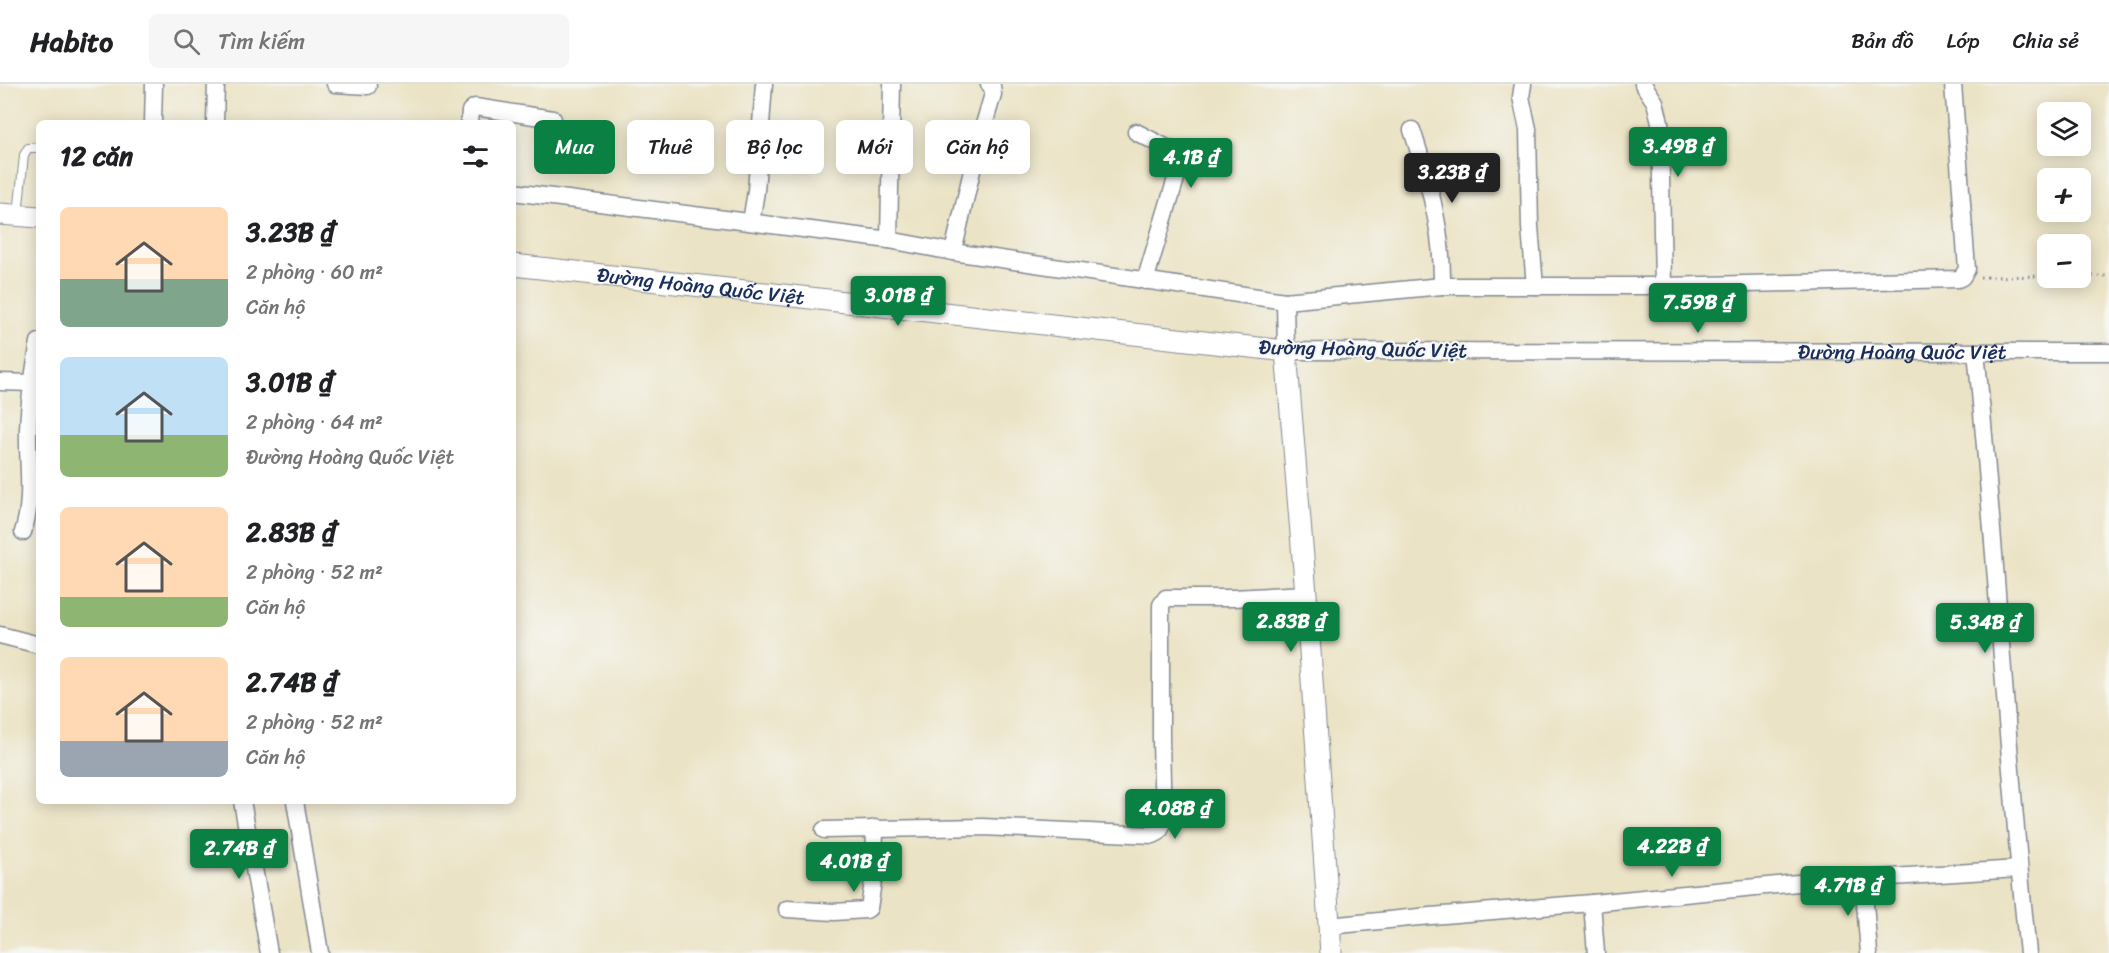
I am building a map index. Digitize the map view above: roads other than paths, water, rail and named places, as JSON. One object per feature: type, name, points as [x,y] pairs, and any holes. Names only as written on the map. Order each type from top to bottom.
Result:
[{"type":"street","points":[[153,120],[154,84]]},
{"type":"street","points":[[215,120],[216,84]]},
{"type":"street","points":[[335,84],[368,86]]},
{"type":"street","points":[[751,222],[756,191],[764,84]]},
{"type":"street","points":[[889,240],[892,84]]},
{"type":"street","points":[[953,252],[978,145],[993,94],[992,86],[989,84]]},
{"type":"street","points":[[1523,84],[1521,97],[1528,129],[1530,227],[1535,286]]},
{"type":"street","points":[[1643,84],[1655,102],[1660,122],[1663,286]]},
{"type":"street","points":[[516,192],[889,240],[1145,281],[1285,308],[1442,286],[1663,286],[1953,280],[1962,277],[1967,269],[1953,84]]},
{"type":"street","points":[[469,120],[470,111],[475,107],[553,119]]},
{"type":"street","points":[[1412,130],[1432,193],[1439,229],[1443,258],[1442,286]]},
{"type":"street","points":[[1136,132],[1173,151],[1177,156],[1178,164],[1174,189],[1145,281]]},
{"type":"street","name":"Đường Hoàng Quốc Việt","points":[[516,265],[1286,344],[2109,352]]},
{"type":"street","points":[[1285,308],[1331,953]]},
{"type":"street","points":[[1976,352],[1990,483],[2018,869],[2028,953]]},
{"type":"street","points":[[23,532],[28,517],[30,498],[28,432],[36,360]]},
{"type":"street","points":[[0,382],[32,383]]},
{"type":"street","points":[[824,830],[983,827],[1153,835],[1159,832],[1163,823],[1161,605],[1163,601],[1166,598],[1233,598],[1306,594]]},
{"type":"street","points":[[0,635],[36,644]]},
{"type":"street","points":[[243,804],[268,953]]},
{"type":"street","points":[[295,804],[320,953]]},
{"type":"street","points":[[787,909],[834,912],[869,908],[874,875],[875,828]]},
{"type":"street","points":[[1329,926],[1798,883],[2018,869]]},
{"type":"street","points":[[1863,879],[1869,953]]},
{"type":"street","points":[[1592,903],[1596,953]]},
{"type":"lane","points":[[19,216],[24,154],[28,148],[36,148]]}]
